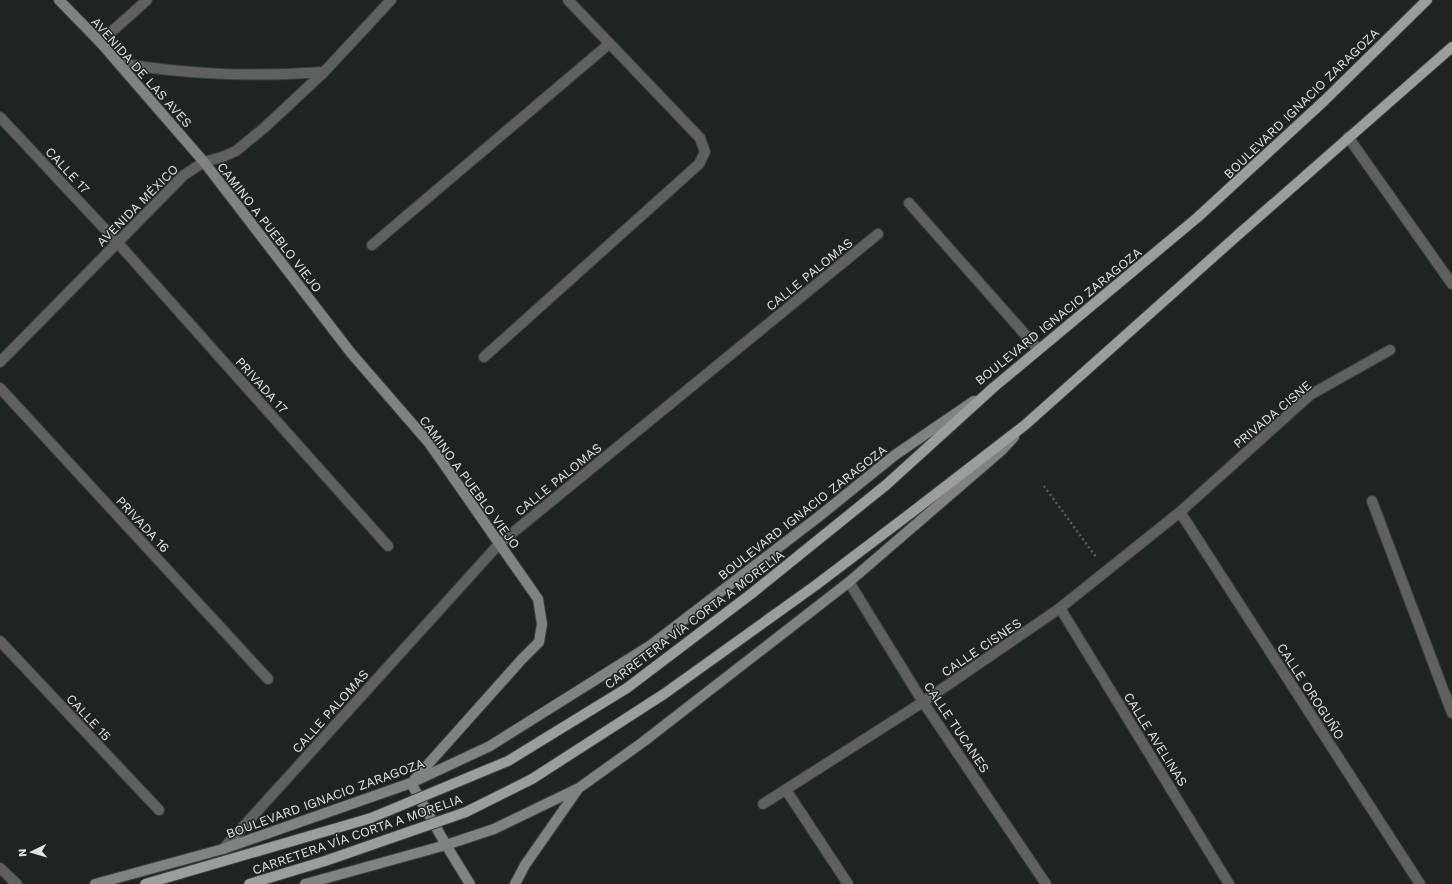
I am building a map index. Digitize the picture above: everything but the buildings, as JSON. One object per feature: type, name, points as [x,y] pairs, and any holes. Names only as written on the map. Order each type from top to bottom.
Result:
[{"type":"main road","name":"BOULEVARD IGNACIO ZARAGOZA","points":[[994,387],[1198,217],[1324,101],[1426,0]]},
{"type":"main road","points":[[1026,425],[1348,137],[1452,47]]},
{"type":"main road","name":"CARRETERA VÍA CORTA A MORELIA","points":[[145,884],[371,818],[508,761],[627,688],[751,594],[886,485],[994,387]]},
{"type":"main road","name":"CARRETERA VÍA CORTA A MORELIA","points":[[249,884],[325,861],[466,812],[532,779],[664,694],[816,585],[1026,425]]},
{"type":"street","name":"AVENIDA DE LAS AVES","points":[[59,0],[100,42],[204,162]]},
{"type":"street","points":[[100,42],[147,0]]},
{"type":"street","name":"AVENIDA MÉXICO","points":[[0,362],[184,175],[204,162],[222,157],[236,150],[264,128],[324,72],[391,0]]},
{"type":"street","points":[[484,357],[699,164],[705,152],[700,138],[568,0]]},
{"type":"street","points":[[372,245],[609,44]]},
{"type":"street","points":[[118,63],[200,74],[282,75],[324,72]]},
{"type":"street","name":"CALLE 17","points":[[0,117],[117,242]]},
{"type":"street","points":[[1348,137],[1452,284]]},
{"type":"street","name":"CAMINO A PUEBLO VIEJO","points":[[204,162],[351,354],[429,444],[538,599],[542,624],[539,642],[411,783]]},
{"type":"street","points":[[909,203],[1038,349]]},
{"type":"street","name":"CALLE PALOMAS","points":[[223,849],[499,544],[878,234]]},
{"type":"street","name":"PRIVADA 17","points":[[117,242],[388,546]]},
{"type":"street","name":"PRIVADA CISNE","points":[[1180,512],[1310,395],[1390,350]]},
{"type":"street","name":"BOULEVARD IGNACIO ZARAGOZA","points":[[95,884],[223,849],[411,783],[490,746],[651,645],[817,518],[895,455],[994,387]]},
{"type":"street","name":"PRIVADA 16","points":[[0,388],[268,679]]},
{"type":"street","points":[[308,883],[446,845],[494,830],[579,788],[643,742],[849,582],[1002,450],[1026,425]]},
{"type":"street","points":[[1372,501],[1452,713]]},
{"type":"street","name":"CALLE CISNES","points":[[763,804],[923,702],[1060,608],[1180,512]]},
{"type":"street","name":"CALLE OROGUÑO","points":[[1180,512],[1420,884]]},
{"type":"street","name":"CALLE TUCANES","points":[[849,582],[923,702],[1046,884]]},
{"type":"street","name":"CALLE AVELINAS","points":[[1060,608],[1229,884]]},
{"type":"street","name":"CALLE 15","points":[[0,641],[159,810]]},
{"type":"street","points":[[411,783],[470,884]]},
{"type":"street","points":[[515,884],[525,865],[579,788]]},
{"type":"street","points":[[786,790],[848,884]]},
{"type":"street","points":[[0,868],[17,884]]},
{"type":"path","points":[[1044,486],[1106,571]]}]
